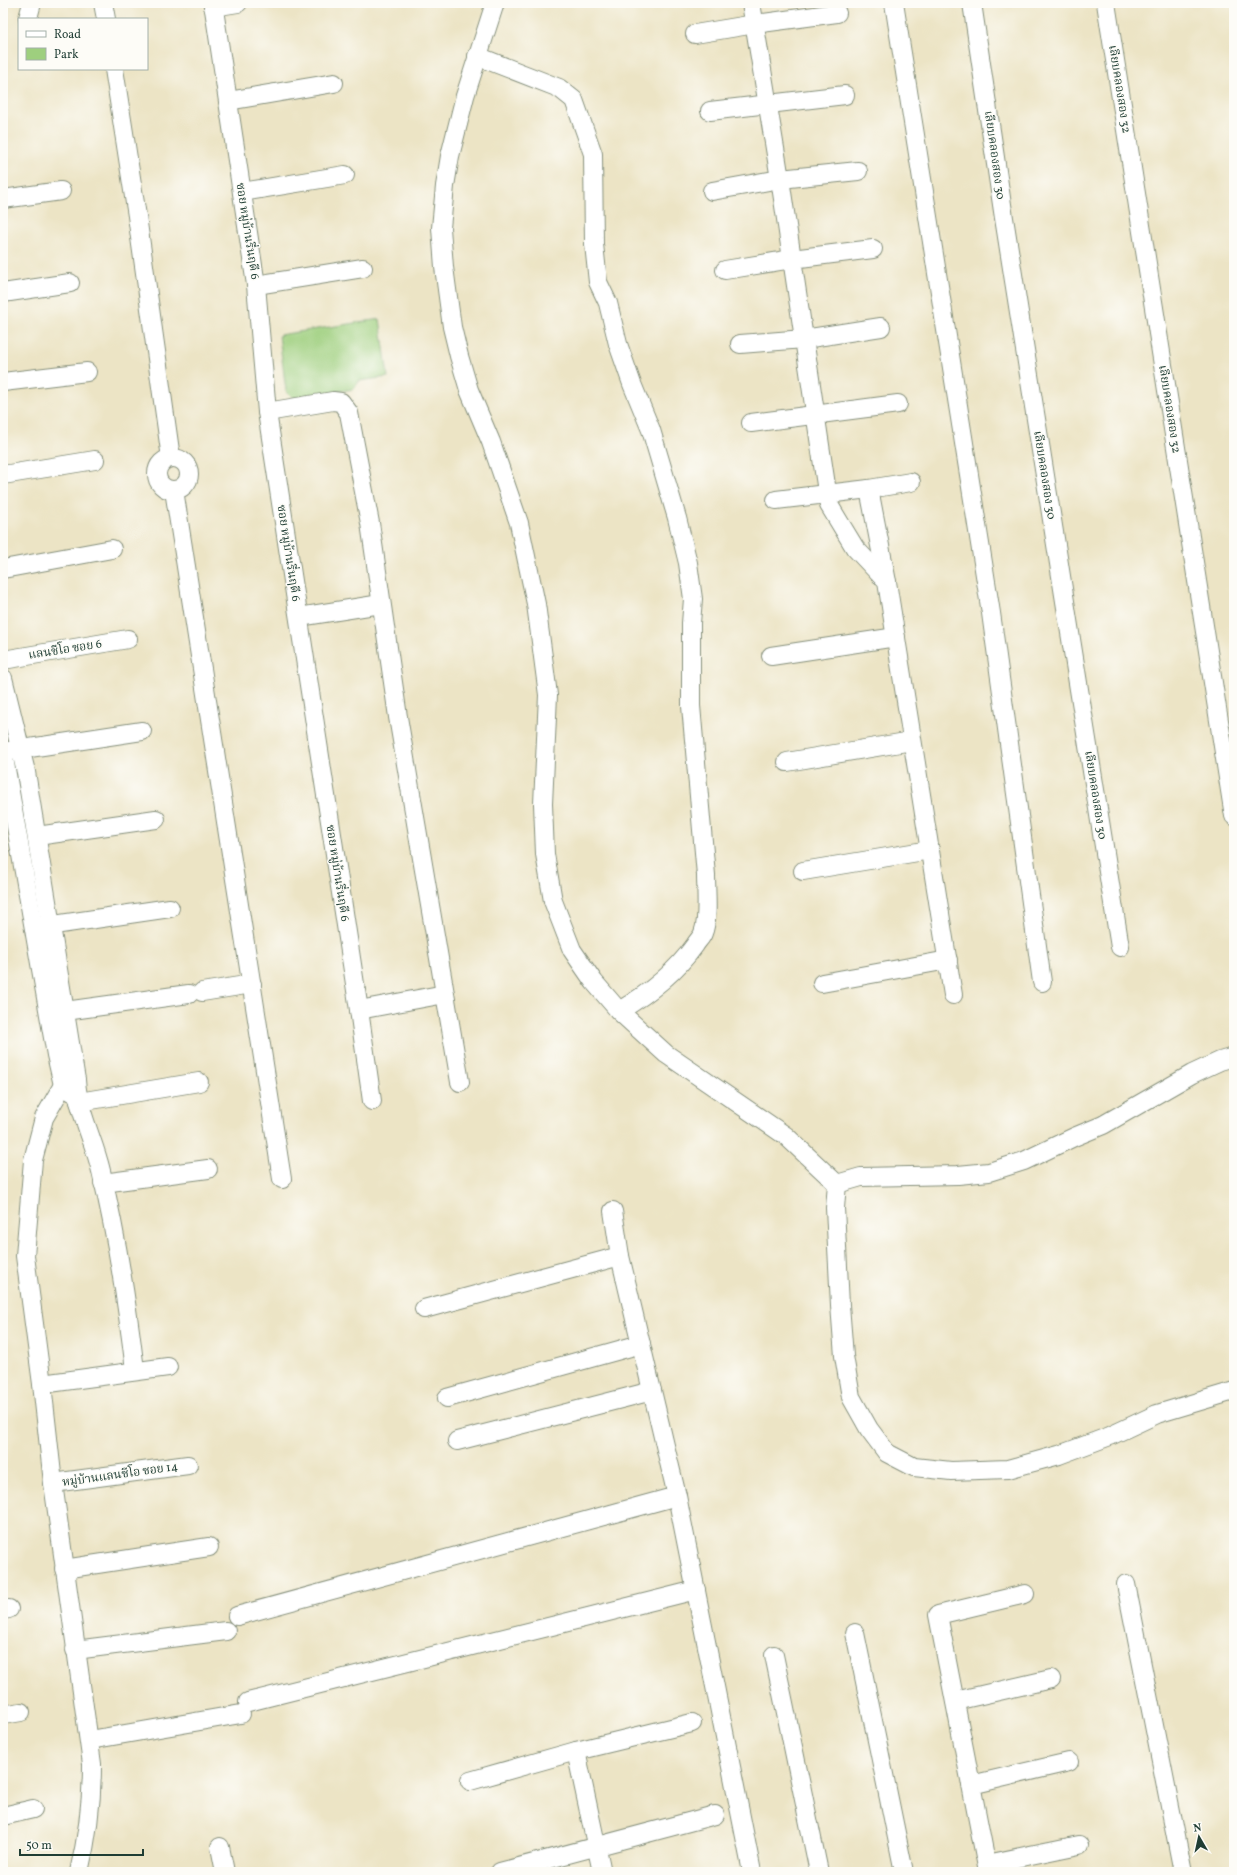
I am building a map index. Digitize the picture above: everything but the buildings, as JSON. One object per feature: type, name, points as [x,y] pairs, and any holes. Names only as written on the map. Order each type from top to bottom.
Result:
[{"type":"street","points":[[103,3],[106,18]]},
{"type":"street","points":[[213,5],[238,3]]},
{"type":"street","points":[[495,3],[477,56],[450,156],[445,186],[442,228],[444,267],[452,327],[467,383],[491,442],[519,522],[530,569],[542,642],[548,695],[543,804],[545,854],[554,901],[572,950],[594,982],[619,1010],[666,1054],[786,1136],[837,1184]]},
{"type":"street","points":[[751,3],[780,179],[829,505],[855,548],[887,582]]},
{"type":"street","points":[[894,3],[991,613],[1042,982]]},
{"type":"street","name":"เลียบคลองสอง 30","points":[[972,3],[1004,218],[1120,947]]},
{"type":"street","name":"เลียบคลองสอง 32","points":[[1106,3],[1234,816]]},
{"type":"street","name":"ซอย หมู่บ้านรื่นฤดี 6","points":[[213,5],[256,285],[267,412],[372,1101]]},
{"type":"street","points":[[695,34],[837,13]]},
{"type":"street","points":[[477,56],[560,88],[574,100],[593,154],[594,244],[598,282],[608,304],[618,344],[657,451],[688,563],[693,599],[691,623],[691,706],[706,875],[707,902],[703,932],[688,954],[668,975],[635,1001],[619,1010]]},
{"type":"street","points":[[114,70],[137,216],[171,458],[164,460],[157,472],[161,485],[167,489],[174,490],[282,1179]]},
{"type":"street","points":[[228,102],[334,83]]},
{"type":"street","points":[[710,111],[845,95]]},
{"type":"street","points":[[712,191],[780,179],[858,171]]},
{"type":"street","points":[[242,192],[345,176]]},
{"type":"street","points":[[3,199],[61,191]]},
{"type":"street","points":[[725,270],[792,258],[873,249]]},
{"type":"street","points":[[256,285],[363,268]]},
{"type":"street","points":[[3,293],[70,284]]},
{"type":"street","points":[[740,344],[804,339],[881,327]]},
{"type":"street","points":[[3,382],[87,372]]},
{"type":"street","points":[[267,412],[333,401],[341,402],[349,413],[370,523],[398,717],[460,1082]]},
{"type":"street","points":[[752,423],[898,404]]},
{"type":"street","points":[[3,475],[95,460]]},
{"type":"street","points":[[776,500],[869,489],[911,482]]},
{"type":"street","points":[[869,489],[887,582],[953,995]]},
{"type":"street","points":[[3,569],[112,549]]},
{"type":"street","points":[[299,617],[381,604]]},
{"type":"street","points":[[771,656],[896,637]]},
{"type":"street","name":"แลนซีโอ ซอย 6","points":[[3,660],[128,639]]},
{"type":"street","points":[[3,678],[21,749],[37,836],[65,1011],[74,1091]]},
{"type":"street","points":[[135,1370],[121,1265],[103,1183],[74,1091],[33,928],[3,752],[142,731]]},
{"type":"street","points":[[787,762],[912,741]]},
{"type":"street","points":[[37,836],[156,819]]},
{"type":"street","points":[[803,870],[930,850]]},
{"type":"street","points":[[33,928],[170,908]]},
{"type":"street","points":[[822,983],[948,960]]},
{"type":"street","points":[[65,1011],[252,984]]},
{"type":"street","points":[[359,1010],[445,994]]},
{"type":"street","points":[[837,1184],[861,1177],[958,1175],[989,1172],[1024,1161],[1103,1125],[1192,1074],[1220,1061],[1234,1057]]},
{"type":"street","points":[[79,1872],[88,1835],[92,1799],[90,1740],[75,1650],[52,1484],[42,1384],[26,1256],[33,1160],[44,1118],[74,1091],[199,1082]]},
{"type":"street","points":[[103,1183],[208,1169]]},
{"type":"street","points":[[837,1184],[835,1208],[840,1305],[844,1356],[851,1397],[869,1429],[887,1453],[914,1467],[951,1471],[1008,1469],[1059,1455],[1110,1436],[1157,1414],[1234,1391]]},
{"type":"street","points":[[613,1212],[620,1256],[652,1390],[696,1590],[752,1872]]},
{"type":"street","points":[[424,1309],[620,1256]]},
{"type":"street","points":[[447,1398],[641,1344]]},
{"type":"street","points":[[42,1384],[135,1370],[168,1367]]},
{"type":"street","points":[[457,1441],[652,1390]]},
{"type":"street","name":"หมู่บ้านแลนซีโอ ซอย 14","points":[[52,1484],[188,1465]]},
{"type":"street","points":[[237,1616],[676,1496]]},
{"type":"street","points":[[64,1569],[209,1547]]},
{"type":"street","points":[[1126,1584],[1183,1872]]},
{"type":"street","points":[[90,1740],[244,1708],[696,1590]]},
{"type":"street","points":[[1025,1594],[938,1615],[987,1868],[1079,1845]]},
{"type":"street","points":[[75,1650],[226,1631]]},
{"type":"street","points":[[856,1634],[904,1872]]},
{"type":"street","points":[[774,1655],[819,1872]]},
{"type":"street","points":[[955,1702],[1051,1679]]},
{"type":"street","points":[[3,1715],[21,1712]]},
{"type":"street","points":[[470,1781],[576,1751],[692,1723]]},
{"type":"street","points":[[576,1751],[602,1872]]},
{"type":"street","points":[[971,1785],[1069,1762]]},
{"type":"street","points":[[3,1816],[33,1809]]},
{"type":"street","points":[[500,1872],[715,1815]]},
{"type":"street","points":[[220,1847],[225,1872]]},
{"type":"green space","points":[[380,319],[388,377],[359,381],[354,389],[293,398],[286,391],[279,335]]}]
